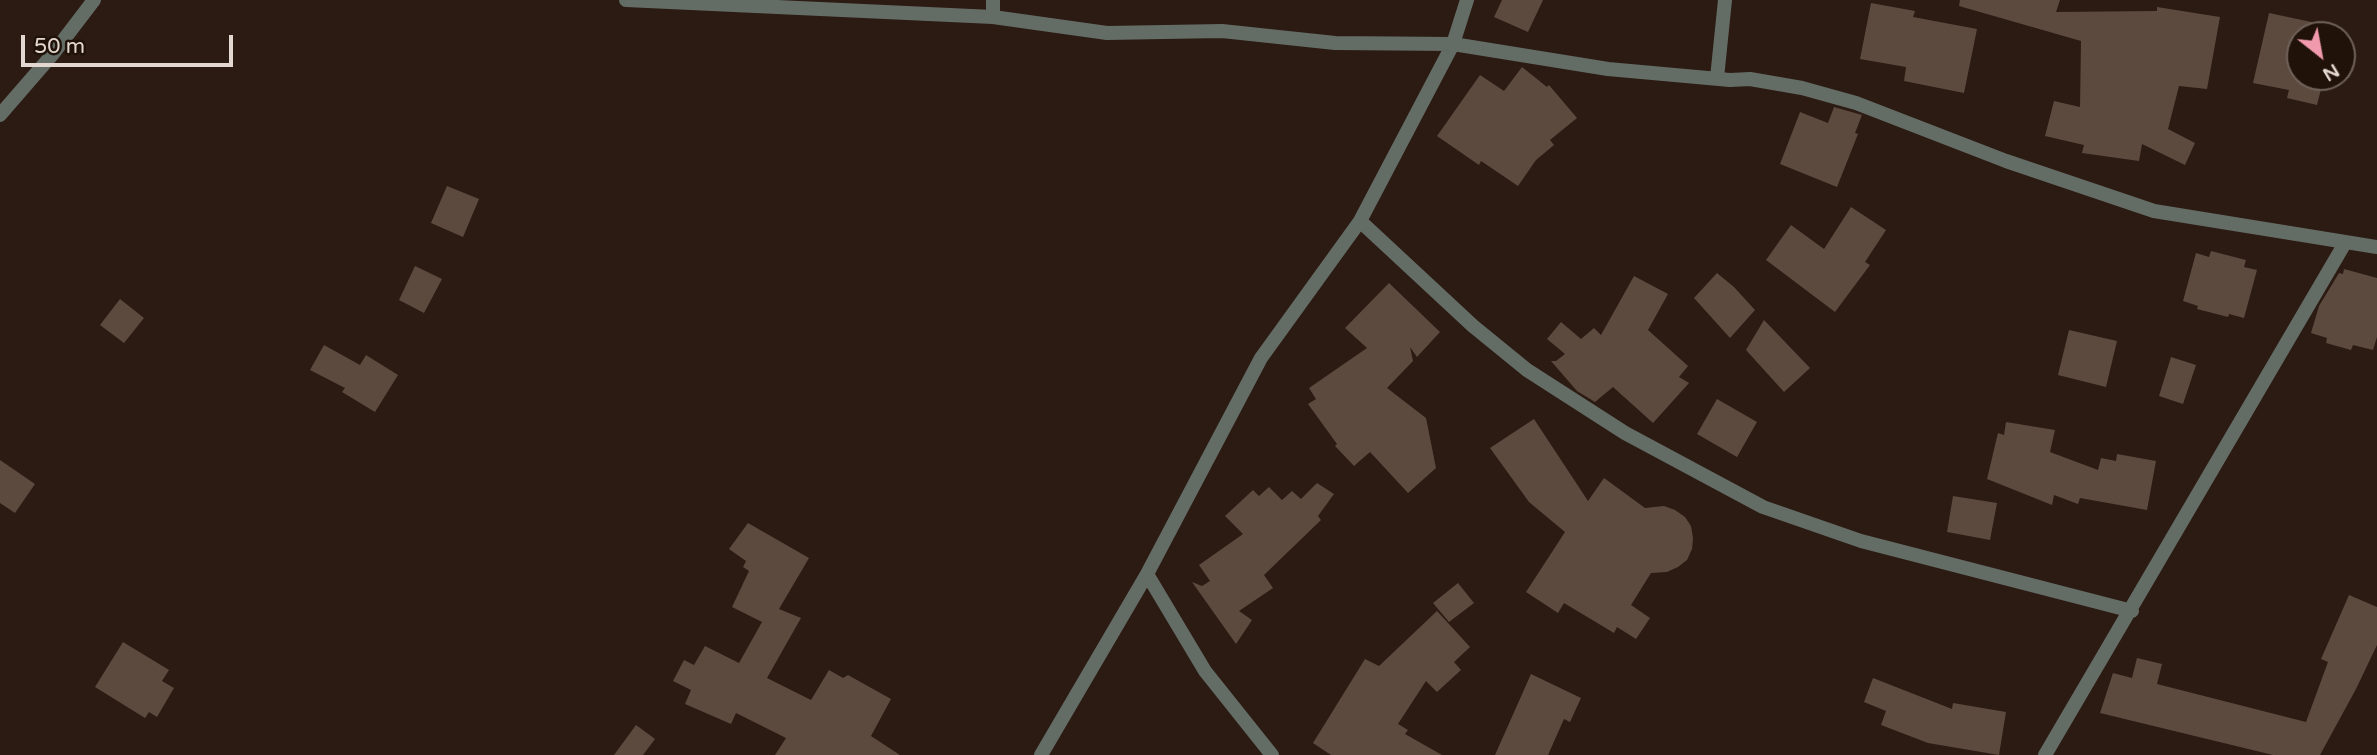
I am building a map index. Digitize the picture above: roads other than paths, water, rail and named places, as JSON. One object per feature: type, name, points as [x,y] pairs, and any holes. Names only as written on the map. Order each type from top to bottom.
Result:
[{"type":"street","points":[[0,115],[52,55],[94,0]]},
{"type":"street","points":[[626,0],[993,17],[1107,33],[1222,31],[1335,43],[1453,44],[1608,69],[1749,79],[1802,88],[1856,103],[2006,162],[2154,211],[2377,247]]},
{"type":"street","points":[[993,0],[993,17]]},
{"type":"street","points":[[1041,755],[1147,574],[1261,358],[1360,221],[1453,44],[1467,0]]},
{"type":"street","points":[[1717,78],[1725,0]]},
{"type":"street","points":[[1360,221],[1473,327],[1527,369],[1625,433],[1763,507],[1861,541],[2132,611]]},
{"type":"street","points":[[2045,755],[2132,611],[2152,571],[2345,243]]},
{"type":"street","points":[[1147,574],[1205,671],[1272,755]]}]
